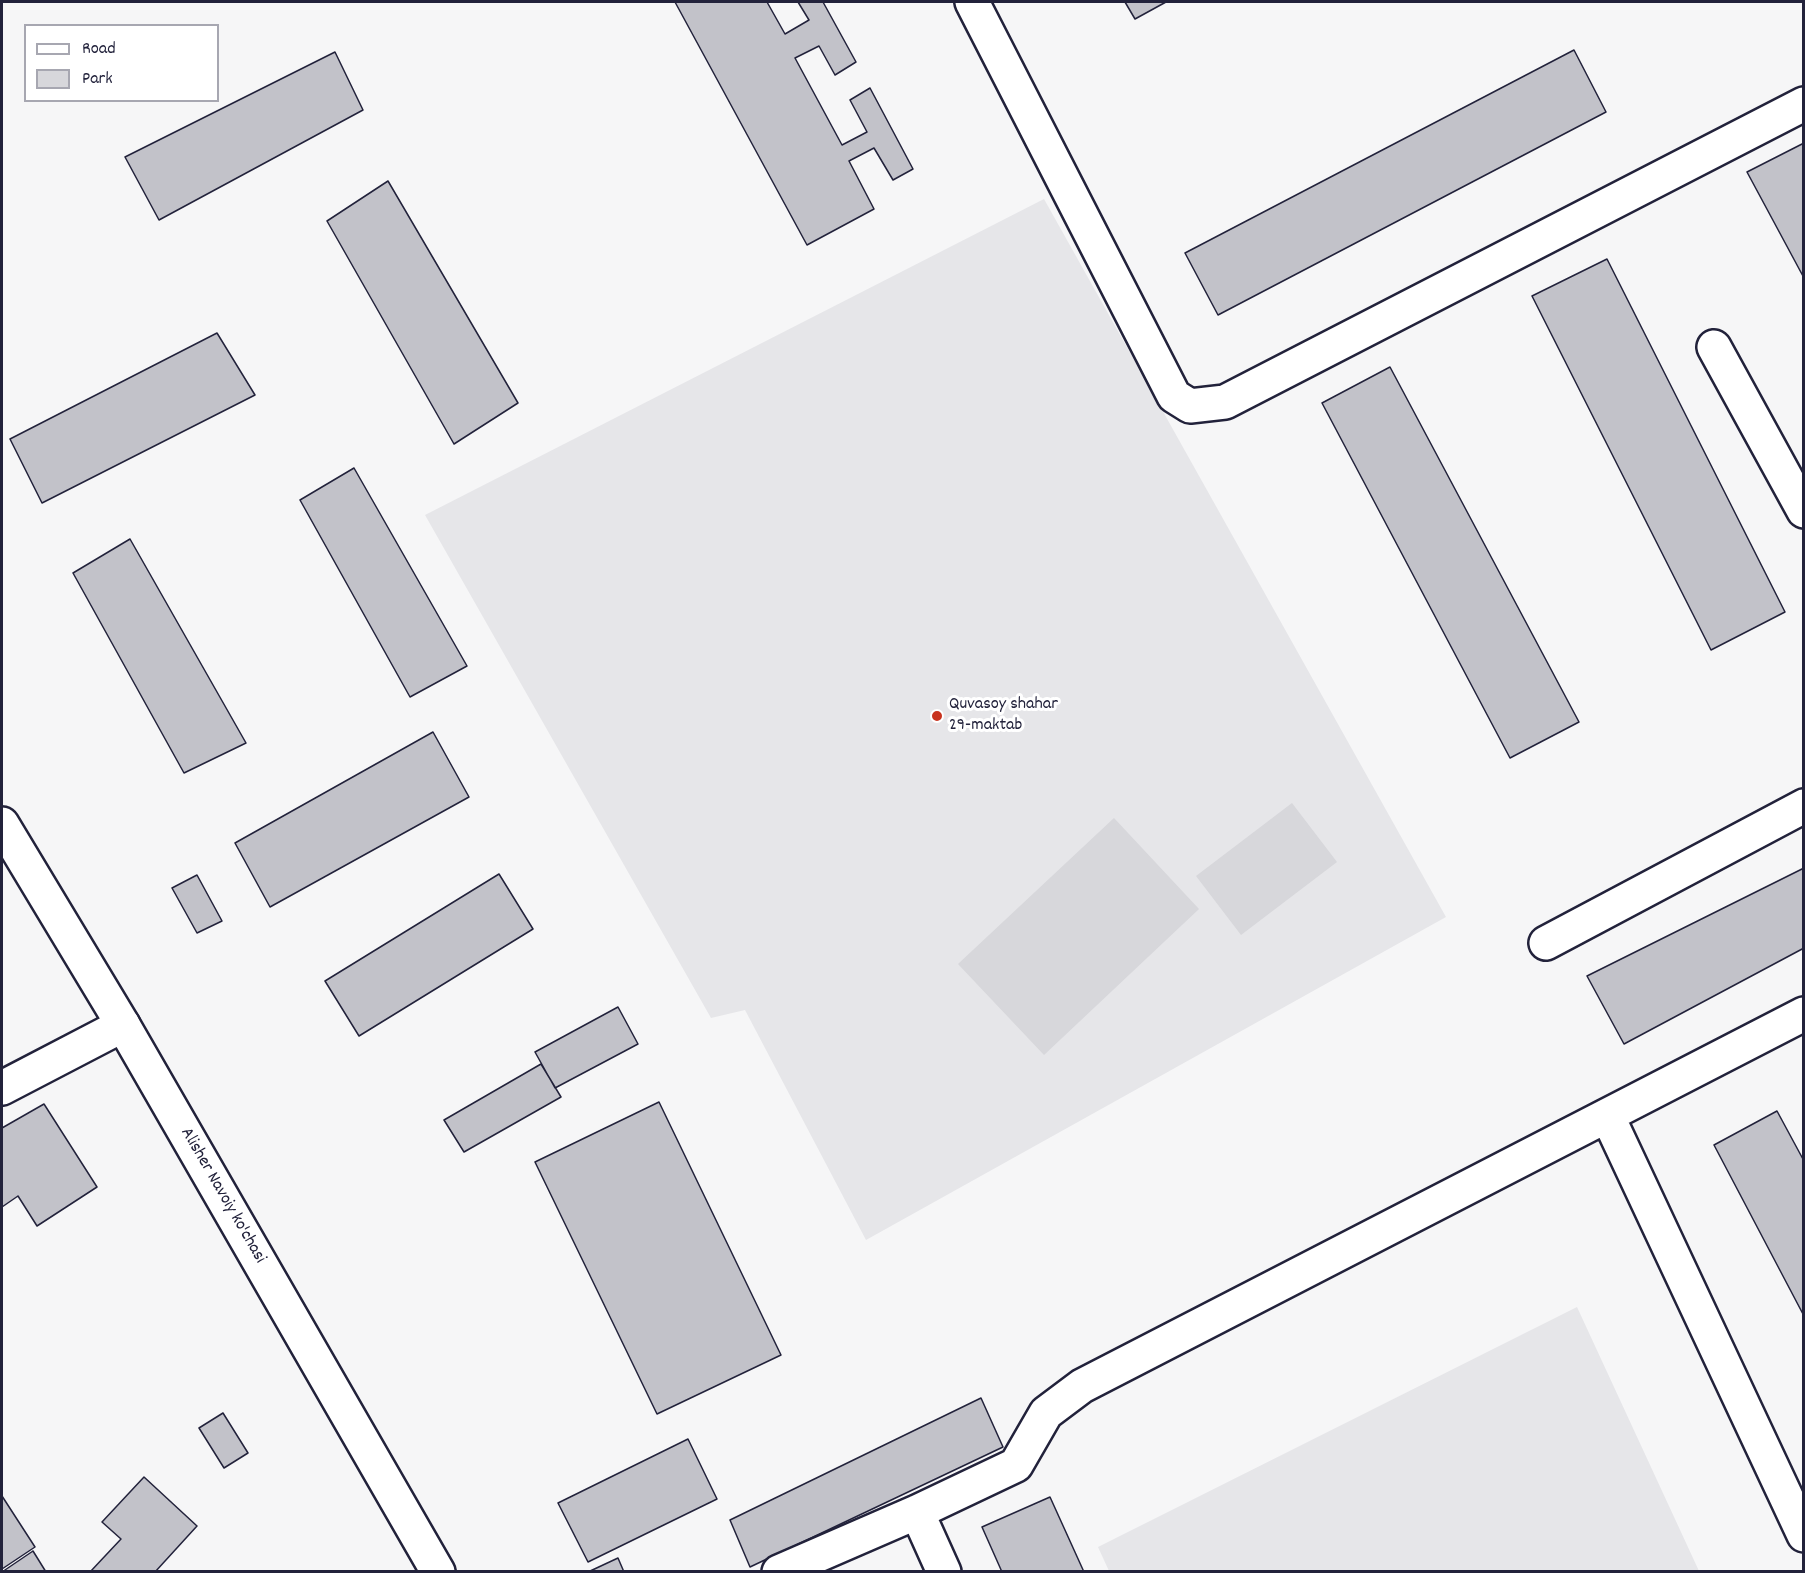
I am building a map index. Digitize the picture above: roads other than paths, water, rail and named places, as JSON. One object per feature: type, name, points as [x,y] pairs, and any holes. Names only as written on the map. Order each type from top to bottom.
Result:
[{"type":"street","points":[[972,2],[1174,396],[1190,406],[1225,402],[1803,104]]},
{"type":"street","points":[[1714,347],[1803,511]]},
{"type":"street","points":[[1546,943],[1803,806]]},
{"type":"street","name":"Alisher Navoiy ko'chasi","points":[[2,824],[123,1025],[438,1572]]},
{"type":"street","points":[[780,1572],[917,1512],[1016,1464],[1046,1413],[1082,1386],[1803,1014]]},
{"type":"street","points":[[2,1088],[123,1025]]},
{"type":"street","points":[[1608,1116],[1803,1535]]},
{"type":"street","points":[[917,1512],[944,1572]]},
{"type":"place","name":"Quvasoy shahar 29-maktab","points":[[937,716]]}]
